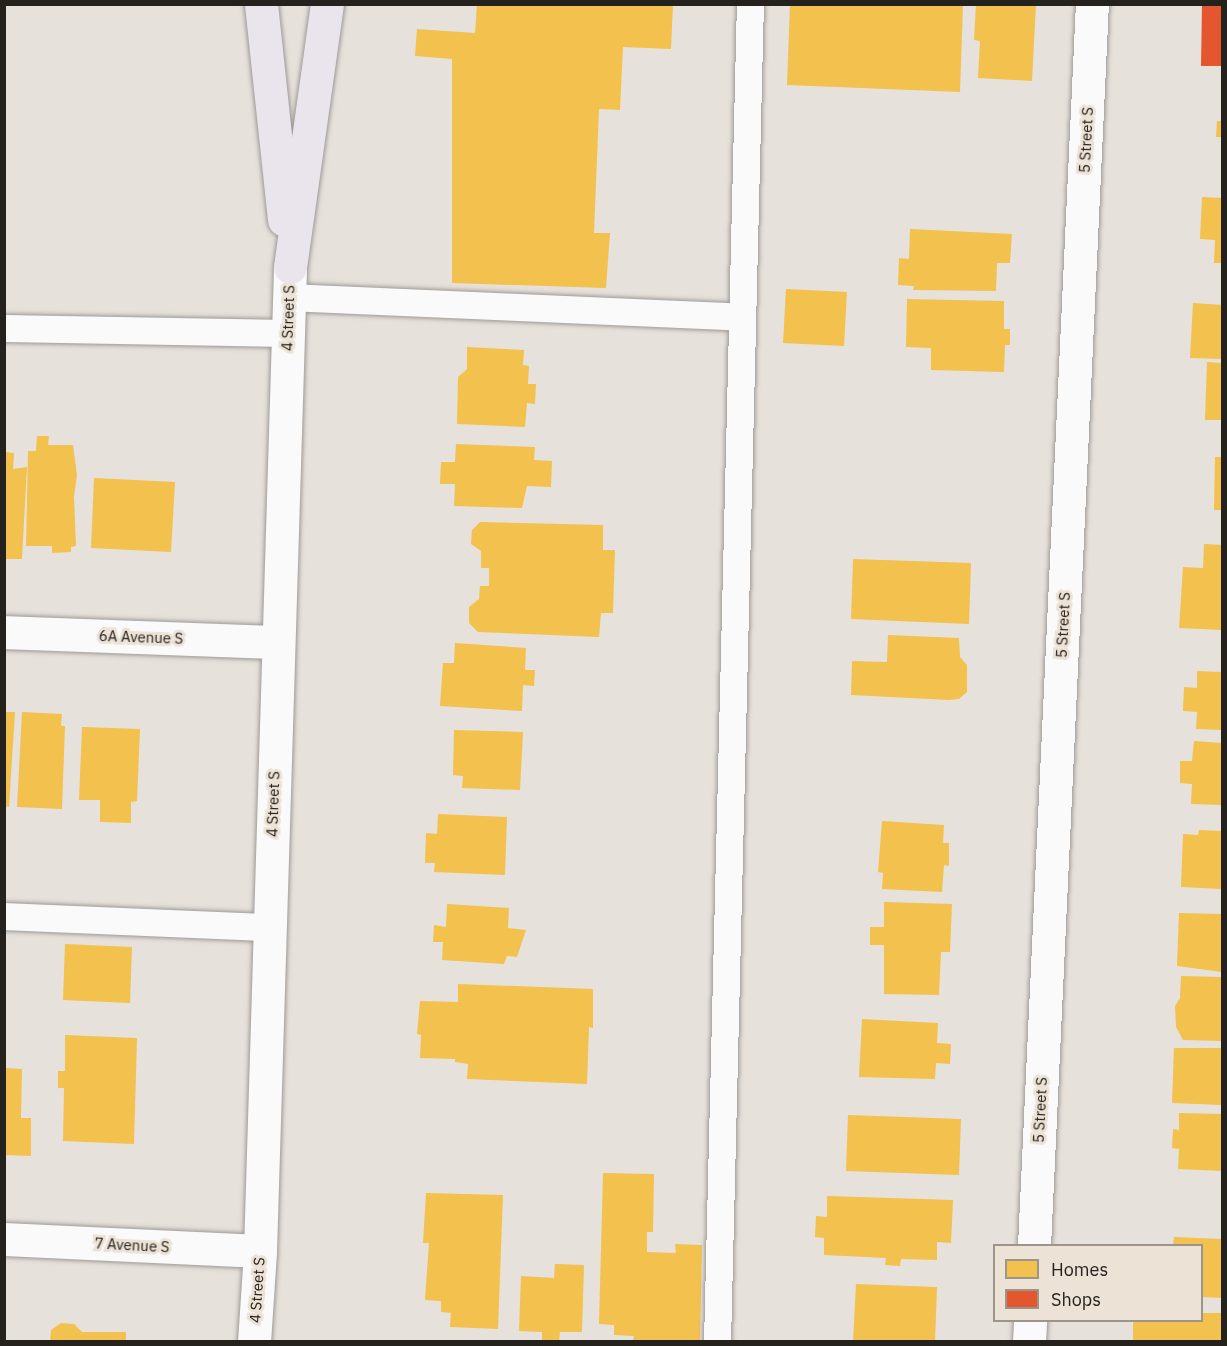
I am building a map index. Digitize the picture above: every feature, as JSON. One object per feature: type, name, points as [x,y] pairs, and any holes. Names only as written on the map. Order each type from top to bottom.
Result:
[{"type":"highway","points":[[261,4],[289,282]]},
{"type":"highway","points":[[289,282],[327,4]]},
{"type":"street","name":"5 Street S","points":[[1034,1244],[1092,4]]},
{"type":"street","name":"4 Street S","points":[[254,1341],[260,1251],[289,282]]},
{"type":"street","name":"6A Avenue S","points":[[4,632],[278,642]]},
{"type":"street","name":"7 Avenue S","points":[[4,1239],[260,1251]]},
{"type":"street","points":[[1029,1341],[1030,1322]]},
{"type":"lane","points":[[717,1341],[750,4]]},
{"type":"lane","points":[[289,282],[742,317]]},
{"type":"lane","points":[[4,328],[288,333]]},
{"type":"lane","points":[[4,916],[269,927]]},
{"type":"building: Homes","points":[[477,4],[673,4],[671,49],[623,47],[620,110],[599,109],[594,233],[610,233],[606,288],[452,283],[452,59],[415,56],[417,29],[475,33]]},
{"type":"building: Homes","points":[[790,4],[963,4],[960,92],[787,85]]},
{"type":"building: Homes","points":[[976,4],[1036,4],[1032,81],[978,78],[980,41],[974,40]]},
{"type":"building: Homes","points":[[1217,121],[1222,121],[1222,137],[1216,137]]},
{"type":"building: Homes","points":[[1202,197],[1222,198],[1222,263],[1214,263],[1215,240],[1200,239]]},
{"type":"building: Homes","points":[[910,229],[1012,234],[1010,263],[997,263],[996,291],[913,290],[914,286],[898,285],[899,258],[909,259]]},
{"type":"building: Homes","points":[[786,289],[847,292],[844,346],[783,343]]},
{"type":"building: Homes","points":[[907,299],[1004,301],[1004,329],[1010,329],[1010,345],[1005,345],[1004,372],[931,370],[931,348],[906,347]]},
{"type":"building: Homes","points":[[1193,303],[1222,305],[1222,359],[1190,358]]},
{"type":"building: Homes","points":[[467,347],[524,350],[523,365],[529,366],[528,384],[536,384],[535,404],[527,403],[525,427],[457,424],[458,377],[467,369]]},
{"type":"building: Homes","points":[[1207,362],[1222,363],[1222,420],[1205,420]]},
{"type":"building: Homes","points":[[37,436],[49,436],[48,445],[73,445],[77,475],[74,497],[76,546],[71,547],[71,552],[52,553],[52,546],[26,546],[28,451],[36,451]]},
{"type":"building: Homes","points":[[456,444],[535,447],[534,460],[552,461],[551,487],[527,486],[522,508],[454,506],[455,484],[440,484],[441,462],[455,462]]},
{"type":"building: Homes","points":[[5,452],[14,453],[13,469],[27,467],[22,559],[4,559]]},
{"type":"building: Homes","points":[[1215,457],[1222,457],[1222,510],[1214,510]]},
{"type":"building: Homes","points":[[94,478],[175,482],[171,552],[91,548]]},
{"type":"building: Homes","points":[[480,522],[603,525],[603,550],[615,550],[613,613],[601,613],[599,637],[478,632],[469,623],[469,607],[479,599],[480,586],[489,586],[489,568],[481,568],[481,551],[471,544],[472,530]]},
{"type":"building: Homes","points":[[1204,544],[1222,545],[1222,630],[1179,628],[1183,567],[1203,568]]},
{"type":"building: Homes","points":[[853,559],[971,563],[969,624],[851,619]]},
{"type":"building: Homes","points":[[888,635],[959,638],[960,657],[967,665],[967,692],[959,699],[949,700],[851,695],[852,661],[887,662]]},
{"type":"building: Homes","points":[[455,643],[526,648],[525,670],[535,670],[534,686],[523,685],[522,711],[440,706],[443,663],[454,663]]},
{"type":"building: Homes","points":[[1197,671],[1222,672],[1222,730],[1196,729],[1197,712],[1183,711],[1184,687],[1197,688]]},
{"type":"building: Homes","points":[[4,712],[15,712],[9,807],[4,806]]},
{"type":"building: Homes","points":[[22,712],[62,714],[61,726],[65,726],[62,809],[17,807]]},
{"type":"building: Homes","points":[[82,727],[140,729],[137,801],[131,802],[131,823],[100,822],[100,800],[79,800]]},
{"type":"building: Homes","points":[[454,730],[523,732],[520,790],[462,788],[463,776],[453,775]]},
{"type":"building: Homes","points":[[1194,741],[1222,743],[1222,805],[1191,804],[1192,784],[1180,783],[1180,761],[1192,761]]},
{"type":"building: Homes","points":[[438,814],[507,817],[505,875],[434,872],[435,863],[425,863],[426,833],[437,834]]},
{"type":"building: Homes","points":[[882,821],[944,825],[943,843],[949,843],[949,866],[944,865],[942,892],[882,889],[883,873],[878,872]]},
{"type":"building: Homes","points":[[1199,830],[1222,831],[1222,889],[1181,887],[1183,834],[1198,835]]},
{"type":"building: Homes","points":[[884,902],[952,904],[950,952],[941,952],[939,995],[884,994],[884,945],[870,945],[870,927],[884,927]]},
{"type":"building: Homes","points":[[447,904],[509,908],[508,928],[526,930],[517,957],[507,956],[504,964],[442,960],[443,942],[433,942],[434,925],[446,927]]},
{"type":"building: Homes","points":[[1179,913],[1222,914],[1222,972],[1177,966]]},
{"type":"building: Homes","points":[[65,944],[132,947],[130,1003],[63,1000]]},
{"type":"building: Homes","points":[[1181,976],[1222,977],[1222,1041],[1183,1040],[1176,1027],[1175,1006],[1180,998]]},
{"type":"building: Homes","points":[[458,984],[593,989],[593,1028],[589,1027],[587,1084],[467,1079],[468,1064],[455,1062],[455,1059],[420,1058],[421,1035],[417,1034],[420,1001],[458,1002]]},
{"type":"building: Homes","points":[[862,1019],[938,1023],[937,1043],[951,1044],[950,1064],[936,1063],[935,1079],[859,1077]]},
{"type":"building: Homes","points":[[65,1035],[137,1038],[134,1144],[63,1141],[64,1088],[58,1088],[58,1071],[65,1071]]},
{"type":"building: Homes","points":[[1174,1048],[1222,1048],[1222,1105],[1172,1103]]},
{"type":"building: Homes","points":[[5,1068],[22,1069],[21,1118],[31,1118],[31,1156],[5,1155]]},
{"type":"building: Homes","points":[[1179,1113],[1222,1114],[1222,1171],[1178,1169],[1179,1149],[1172,1148],[1173,1129],[1179,1130]]},
{"type":"building: Homes","points":[[848,1115],[961,1119],[959,1175],[846,1171]]},
{"type":"building: Homes","points":[[603,1173],[654,1174],[653,1232],[647,1232],[647,1252],[676,1253],[675,1244],[702,1245],[700,1342],[633,1342],[634,1336],[614,1335],[614,1325],[599,1324]]},
{"type":"building: Homes","points":[[426,1193],[503,1195],[498,1329],[450,1327],[451,1313],[441,1312],[441,1301],[425,1300],[429,1243],[423,1243]]},
{"type":"building: Homes","points":[[827,1196],[953,1200],[951,1243],[937,1242],[937,1260],[901,1259],[900,1266],[885,1265],[886,1258],[824,1255],[824,1238],[815,1237],[816,1216],[827,1217]]},
{"type":"building: Homes","points":[[1174,1237],[1222,1239],[1222,1298],[1203,1297],[1203,1244],[1173,1244]]},
{"type":"building: Homes","points":[[555,1264],[584,1265],[582,1332],[560,1332],[559,1342],[542,1342],[542,1332],[519,1331],[521,1276],[554,1278]]},
{"type":"building: Homes","points":[[856,1284],[937,1287],[935,1342],[853,1342]]},
{"type":"building: Homes","points":[[1203,1313],[1222,1313],[1222,1342],[1133,1342],[1133,1322],[1203,1322]]},
{"type":"building: Homes","points":[[61,1323],[74,1324],[82,1332],[126,1332],[126,1342],[50,1342],[51,1330]]},
{"type":"building: Shops","points":[[1202,4],[1222,5],[1222,66],[1201,66]]}]
